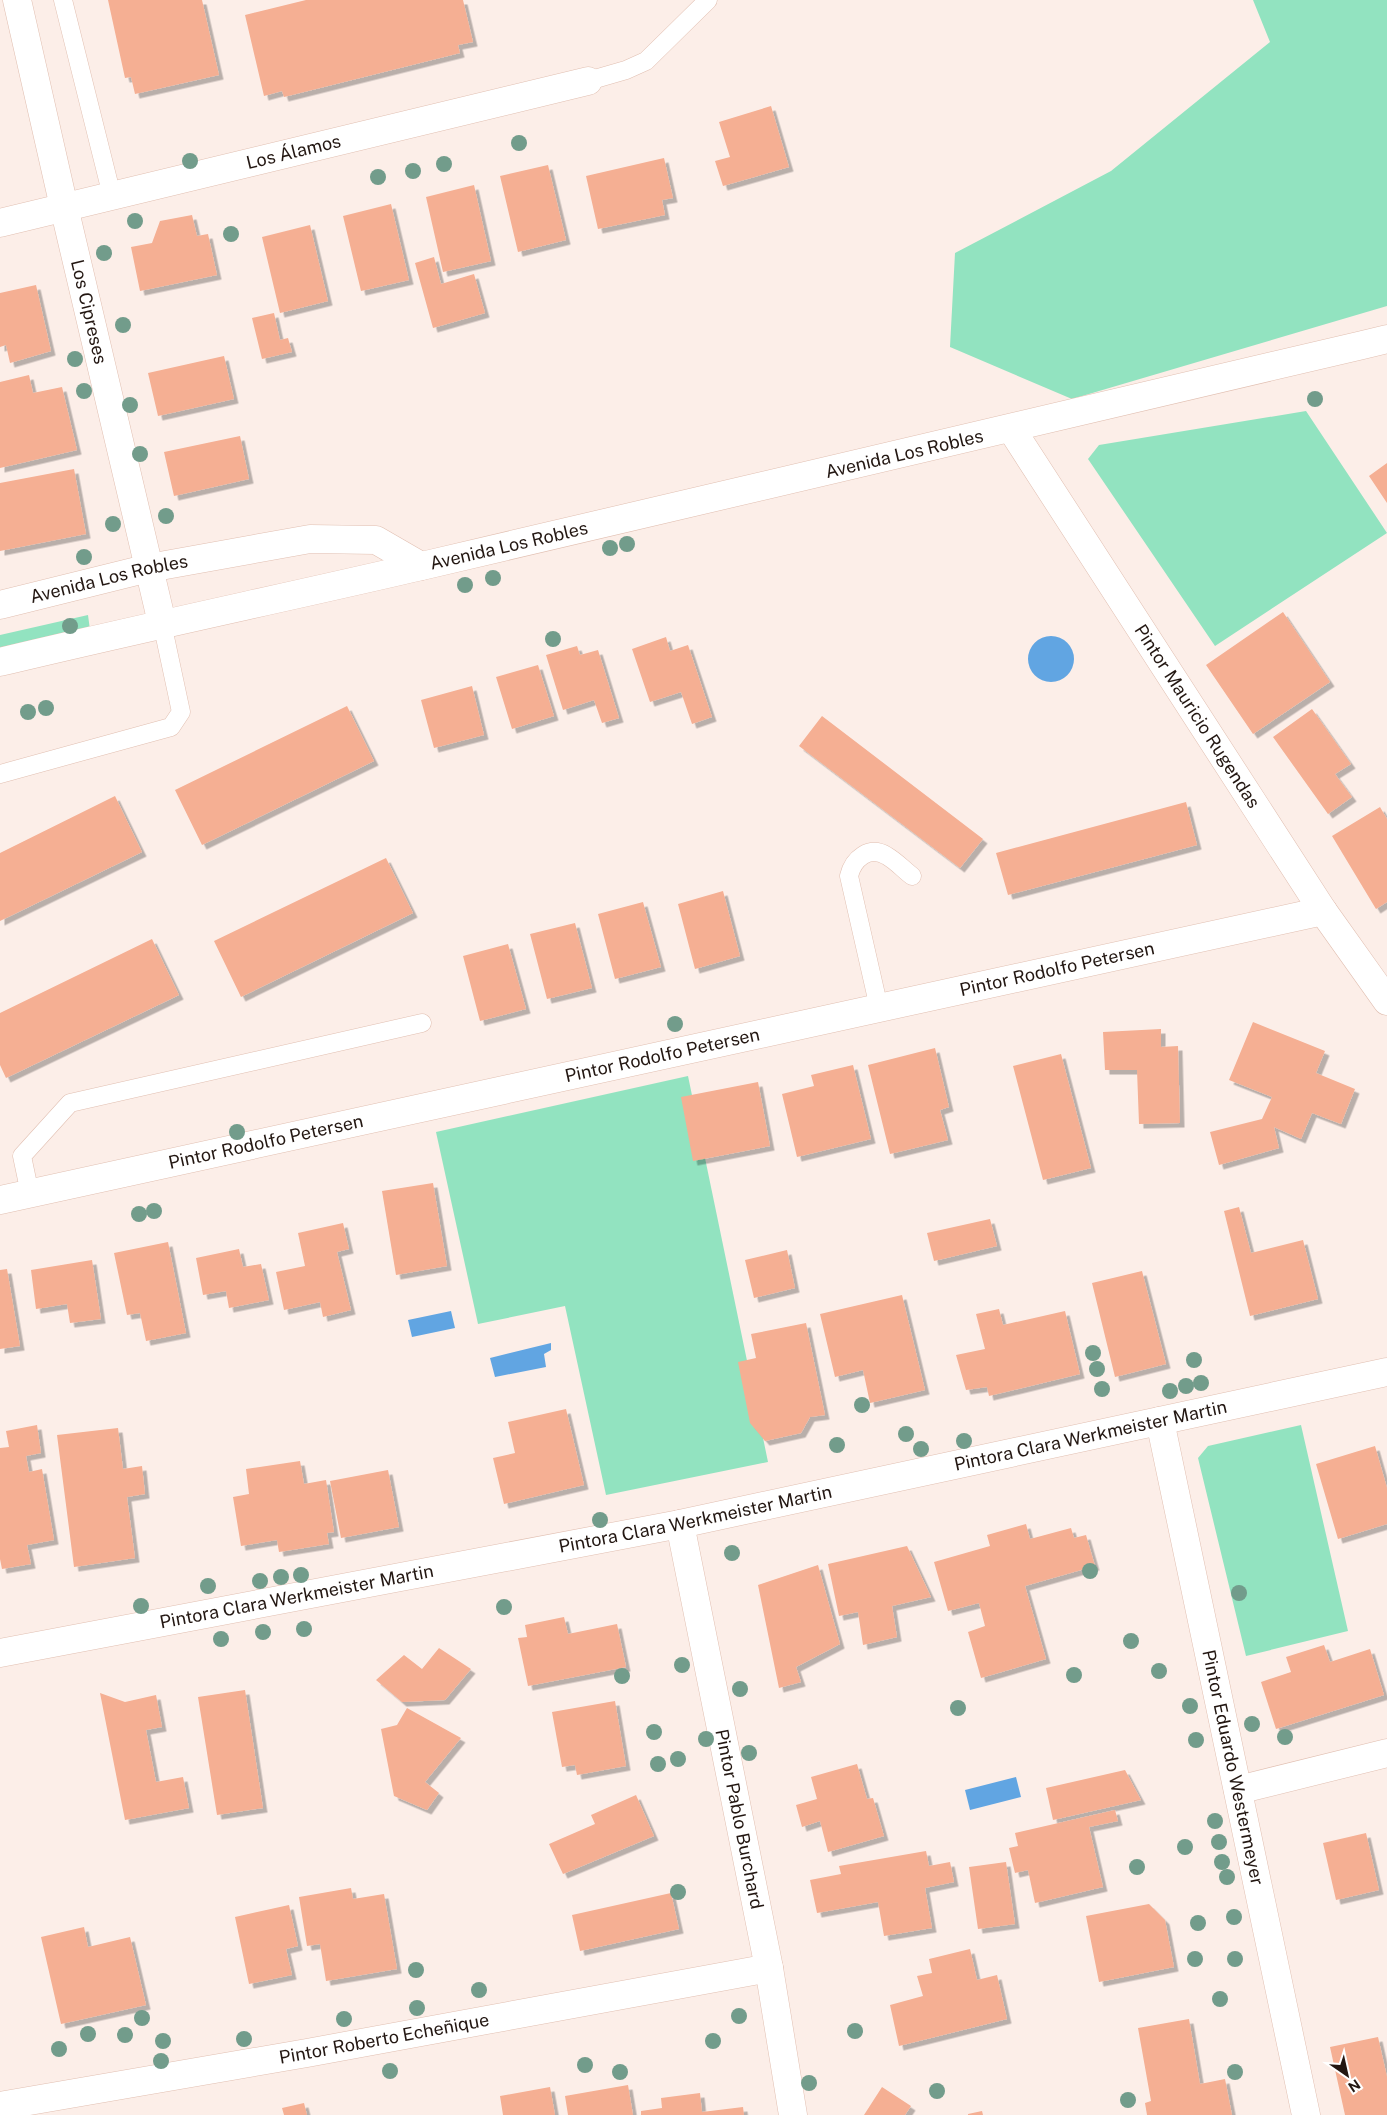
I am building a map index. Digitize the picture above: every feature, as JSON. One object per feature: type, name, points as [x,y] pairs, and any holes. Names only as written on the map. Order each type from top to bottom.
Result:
[{"type":"street","name":"Los Cipreses","points":[[17,0],[162,623]]},
{"type":"street","name":"Los Álamos","points":[[0,223],[588,81]]},
{"type":"street","name":"Avenida Los Robles","points":[[0,662],[162,623],[421,566],[1012,430],[1387,339]]},
{"type":"street","name":"Pintor Mauricio Rugendas","points":[[1012,430],[1323,911],[1387,1001]]},
{"type":"street","name":"Avenida Los Robles","points":[[0,605],[149,568],[310,539],[376,540],[421,566]]},
{"type":"street","name":"Pintor Rodolfo Petersen","points":[[0,1200],[1323,911]]},
{"type":"street","name":"Pintora Clara Werkmeister Martin","points":[[0,1653],[680,1524],[1387,1372]]},
{"type":"street","name":"Pintor Eduardo Westermeyer","points":[[1160,1421],[1306,2115]]},
{"type":"street","name":"Pintor Pablo Burchard","points":[[680,1524],[769,1968],[793,2115]]},
{"type":"street","points":[[1238,1790],[1387,1753]]},
{"type":"street","name":"Pintor Roberto Echeñique","points":[[0,2106],[307,2053],[769,1968]]},
{"type":"lane","points":[[63,0],[112,196]]},
{"type":"lane","points":[[588,81],[626,70],[646,61],[708,0]]},
{"type":"lane","points":[[0,774],[171,727],[181,712],[162,623]]},
{"type":"lane","points":[[879,1008],[848,876],[855,861],[860,856],[879,852],[912,876]]},
{"type":"lane","points":[[30,1194],[22,1156],[70,1103],[422,1023]]},
{"type":"green space","points":[[1253,0],[1387,0],[1387,306],[1072,399],[950,347],[955,253],[1111,171],[1270,42]]},
{"type":"green space","points":[[1306,411],[1387,533],[1215,646],[1088,459],[1099,445]]},
{"type":"green space","points":[[88,615],[90,630],[0,651],[0,635]]},
{"type":"green space","points":[[688,1076],[768,1462],[606,1495],[565,1306],[478,1324],[436,1132]]},
{"type":"green space","points":[[1301,1425],[1348,1631],[1246,1656],[1198,1458],[1208,1446]]},
{"type":"water","points":[[1051,636],[1064,640],[1070,646],[1074,659],[1070,672],[1064,678],[1051,682],[1038,678],[1032,672],[1028,659],[1032,646],[1038,640]]},
{"type":"water","points":[[451,1311],[455,1328],[412,1337],[408,1320]]},
{"type":"water","points":[[551,1343],[551,1350],[544,1354],[546,1367],[495,1377],[490,1358]]},
{"type":"water","points":[[1016,1777],[1021,1797],[970,1810],[965,1790]]},
{"type":"building","points":[[108,0],[202,0],[219,75],[135,94],[131,77],[125,78]]},
{"type":"building","points":[[306,0],[463,0],[473,42],[458,45],[460,53],[284,97],[282,91],[264,96],[245,15]]},
{"type":"building","points":[[771,106],[789,167],[723,186],[715,161],[730,157],[719,122]]},
{"type":"building","points":[[664,158],[673,198],[662,200],[665,215],[598,229],[586,176]]},
{"type":"building","points":[[548,165],[566,240],[518,252],[500,176]]},
{"type":"building","points":[[474,185],[491,261],[443,272],[426,197]]},
{"type":"building","points":[[391,204],[409,280],[361,291],[343,216]]},
{"type":"building","points":[[192,215],[197,236],[208,234],[217,275],[140,291],[131,247],[152,243],[160,221]]},
{"type":"building","points":[[310,225],[328,301],[280,313],[262,237]]},
{"type":"building","points":[[434,257],[441,284],[474,274],[485,313],[433,328],[415,263]]},
{"type":"building","points":[[36,285],[51,351],[10,363],[6,345],[0,347],[0,293]]},
{"type":"building","points":[[274,313],[280,340],[288,338],[292,352],[262,359],[252,318]]},
{"type":"building","points":[[224,356],[234,399],[158,416],[148,373]]},
{"type":"building","points":[[29,375],[33,393],[62,387],[77,450],[0,468],[0,382]]},
{"type":"building","points":[[240,436],[249,479],[174,496],[164,452]]},
{"type":"building","points":[[1387,463],[1387,503],[1369,476]]},
{"type":"building","points":[[74,469],[86,534],[0,551],[0,483]]},
{"type":"building","points":[[1283,612],[1330,682],[1253,734],[1206,665]]},
{"type":"building","points":[[666,637],[670,651],[688,645],[712,717],[692,724],[681,692],[650,702],[632,649]]},
{"type":"building","points":[[577,646],[580,655],[598,650],[619,718],[602,723],[594,700],[563,710],[546,655]]},
{"type":"building","points":[[538,665],[554,716],[512,729],[496,677]]},
{"type":"building","points":[[472,686],[484,735],[434,748],[421,700]]},
{"type":"building","points":[[347,706],[374,761],[202,845],[175,790]]},
{"type":"building","points":[[1312,709],[1351,764],[1335,774],[1352,797],[1328,814],[1273,737]]},
{"type":"building","points":[[822,716],[983,839],[960,868],[799,746]]},
{"type":"building","points":[[115,796],[142,852],[0,921],[0,853]]},
{"type":"building","points":[[1186,802],[1197,845],[1008,895],[996,853]]},
{"type":"building","points":[[1380,807],[1387,819],[1387,902],[1376,909],[1332,836]]},
{"type":"building","points":[[386,858],[413,913],[241,997],[214,941]]},
{"type":"building","points":[[723,891],[740,956],[695,969],[678,904]]},
{"type":"building","points":[[643,902],[661,967],[615,979],[598,914]]},
{"type":"building","points":[[575,923],[592,988],[547,999],[530,934]]},
{"type":"building","points":[[152,939],[179,995],[6,1078],[0,1065],[0,1013]]},
{"type":"building","points":[[508,944],[526,1009],[480,1021],[463,956]]},
{"type":"building","points":[[1253,1022],[1325,1051],[1316,1073],[1355,1089],[1341,1124],[1312,1113],[1301,1139],[1274,1127],[1279,1148],[1219,1165],[1210,1132],[1262,1119],[1272,1097],[1229,1080]]},
{"type":"building","points":[[1161,1029],[1161,1047],[1178,1046],[1180,1123],[1139,1124],[1137,1070],[1105,1070],[1103,1032]]},
{"type":"building","points":[[935,1048],[949,1107],[940,1110],[948,1140],[890,1154],[868,1065]]},
{"type":"building","points":[[1061,1054],[1091,1168],[1043,1180],[1013,1066]]},
{"type":"building","points":[[853,1065],[871,1139],[797,1157],[782,1094],[814,1086],[811,1075]]},
{"type":"building","points":[[758,1082],[770,1146],[693,1161],[681,1097]]},
{"type":"building","points":[[433,1183],[447,1266],[396,1275],[382,1191]]},
{"type":"building","points":[[1239,1207],[1251,1253],[1303,1240],[1318,1299],[1250,1316],[1224,1211]]},
{"type":"building","points":[[990,1219],[997,1246],[934,1261],[927,1233]]},
{"type":"building","points":[[343,1223],[349,1249],[337,1252],[351,1310],[323,1317],[320,1302],[284,1310],[276,1272],[305,1266],[298,1233]]},
{"type":"building","points":[[168,1242],[186,1333],[146,1341],[140,1313],[127,1315],[114,1253]]},
{"type":"building","points":[[239,1249],[243,1267],[261,1264],[269,1300],[229,1308],[226,1291],[203,1295],[196,1258]]},
{"type":"building","points":[[787,1250],[795,1288],[754,1298],[745,1260]]},
{"type":"building","points":[[92,1260],[101,1319],[70,1323],[67,1304],[36,1309],[31,1270]]},
{"type":"building","points":[[7,1269],[20,1346],[0,1349],[0,1270]]},
{"type":"building","points":[[1142,1271],[1166,1364],[1115,1377],[1092,1283]]},
{"type":"building","points":[[902,1295],[925,1390],[870,1403],[863,1370],[835,1377],[820,1314]]},
{"type":"building","points":[[999,1309],[1003,1325],[1065,1311],[1080,1374],[989,1396],[987,1387],[966,1390],[956,1355],[985,1349],[976,1314]]},
{"type":"building","points":[[806,1323],[825,1415],[810,1417],[801,1433],[765,1441],[750,1423],[738,1362],[756,1358],[751,1334]]},
{"type":"building","points":[[566,1409],[584,1485],[504,1504],[493,1458],[515,1453],[508,1422]]},
{"type":"building","points":[[37,1425],[41,1453],[26,1456],[29,1472],[42,1469],[54,1540],[27,1545],[31,1564],[2,1569],[0,1559],[0,1448],[9,1447],[6,1431]]},
{"type":"building","points":[[118,1428],[123,1469],[142,1466],[145,1494],[127,1497],[135,1558],[74,1567],[57,1435]]},
{"type":"building","points":[[1375,1446],[1387,1488],[1387,1524],[1338,1539],[1316,1464]]},
{"type":"building","points":[[300,1461],[304,1484],[326,1480],[334,1532],[327,1533],[329,1544],[279,1552],[277,1540],[241,1546],[233,1497],[249,1494],[246,1469]]},
{"type":"building","points":[[388,1470],[399,1527],[341,1538],[330,1481]]},
{"type":"building","points":[[1026,1524],[1030,1539],[1071,1528],[1074,1538],[1086,1535],[1095,1566],[1025,1586],[1046,1659],[981,1678],[968,1632],[985,1626],[979,1603],[948,1611],[934,1562],[990,1546],[987,1535]]},
{"type":"building","points":[[907,1546],[931,1597],[892,1606],[897,1637],[863,1645],[858,1612],[839,1616],[828,1564]]},
{"type":"building","points":[[818,1565],[840,1644],[796,1667],[801,1682],[779,1688],[758,1585]]},
{"type":"building","points":[[564,1617],[568,1634],[617,1624],[626,1667],[528,1686],[518,1638],[527,1637],[525,1625]]},
{"type":"building","points":[[1324,1645],[1330,1662],[1370,1649],[1384,1695],[1276,1729],[1261,1682],[1291,1672],[1286,1657]]},
{"type":"building","points":[[439,1648],[471,1669],[445,1700],[402,1702],[376,1680],[404,1655],[422,1669]]},
{"type":"building","points":[[245,1690],[263,1808],[217,1815],[198,1697]]},
{"type":"building","points":[[100,1693],[125,1702],[156,1695],[162,1727],[146,1730],[156,1782],[183,1777],[189,1808],[125,1820]]},
{"type":"building","points":[[615,1701],[626,1766],[577,1775],[575,1765],[562,1767],[552,1712]]},
{"type":"building","points":[[407,1708],[461,1738],[425,1782],[439,1793],[427,1810],[394,1796],[381,1729],[397,1725]]},
{"type":"building","points":[[857,1764],[867,1799],[873,1798],[884,1836],[828,1852],[820,1821],[802,1827],[796,1805],[817,1799],[811,1777]]},
{"type":"building","points":[[1125,1770],[1141,1800],[1053,1820],[1046,1788]]},
{"type":"building","points":[[636,1795],[654,1836],[563,1874],[549,1844],[595,1824],[591,1815]]},
{"type":"building","points":[[1115,1810],[1118,1821],[1089,1827],[1103,1887],[1035,1903],[1028,1870],[1015,1873],[1009,1848],[1018,1846],[1015,1833]]},
{"type":"building","points":[[1366,1833],[1379,1890],[1336,1900],[1323,1843]]},
{"type":"building","points":[[926,1851],[929,1866],[950,1862],[954,1882],[925,1888],[932,1928],[884,1936],[878,1902],[817,1913],[810,1880],[841,1874],[839,1866]]},
{"type":"building","points":[[1006,1862],[1015,1924],[978,1929],[969,1867]]},
{"type":"building","points":[[351,1888],[353,1899],[384,1894],[397,1969],[326,1981],[320,1944],[307,1946],[299,1897]]},
{"type":"building","points":[[671,1893],[679,1929],[580,1951],[572,1915]]},
{"type":"building","points":[[1149,1904],[1165,1920],[1174,1967],[1099,1982],[1086,1916]]},
{"type":"building","points":[[289,1905],[298,1946],[286,1949],[292,1975],[249,1984],[235,1917]]},
{"type":"building","points":[[84,1927],[88,1947],[130,1937],[146,2005],[61,2024],[41,1937]]},
{"type":"building","points":[[970,1949],[977,1980],[997,1975],[1007,2019],[899,2046],[890,2005],[923,1996],[917,1976],[932,1973],[929,1959]]},
{"type":"building","points":[[1189,2019],[1200,2084],[1225,2079],[1232,2115],[1147,2115],[1145,2103],[1151,2101],[1138,2028]]},
{"type":"building","points":[[1378,2037],[1387,2077],[1387,2115],[1345,2115],[1330,2047]]},
{"type":"building","points":[[628,2085],[633,2115],[568,2115],[565,2096]]},
{"type":"building","points":[[550,2087],[555,2115],[503,2115],[500,2096]]},
{"type":"building","points":[[882,2087],[911,2106],[905,2115],[864,2115]]},
{"type":"building","points":[[700,2093],[702,2112],[743,2107],[744,2115],[641,2115],[641,2111],[662,2108],[661,2098]]},
{"type":"building","points":[[304,2103],[307,2115],[284,2115],[282,2108]]},
{"type":"building","points":[[982,2111],[983,2115],[968,2115],[968,2114]]}]
